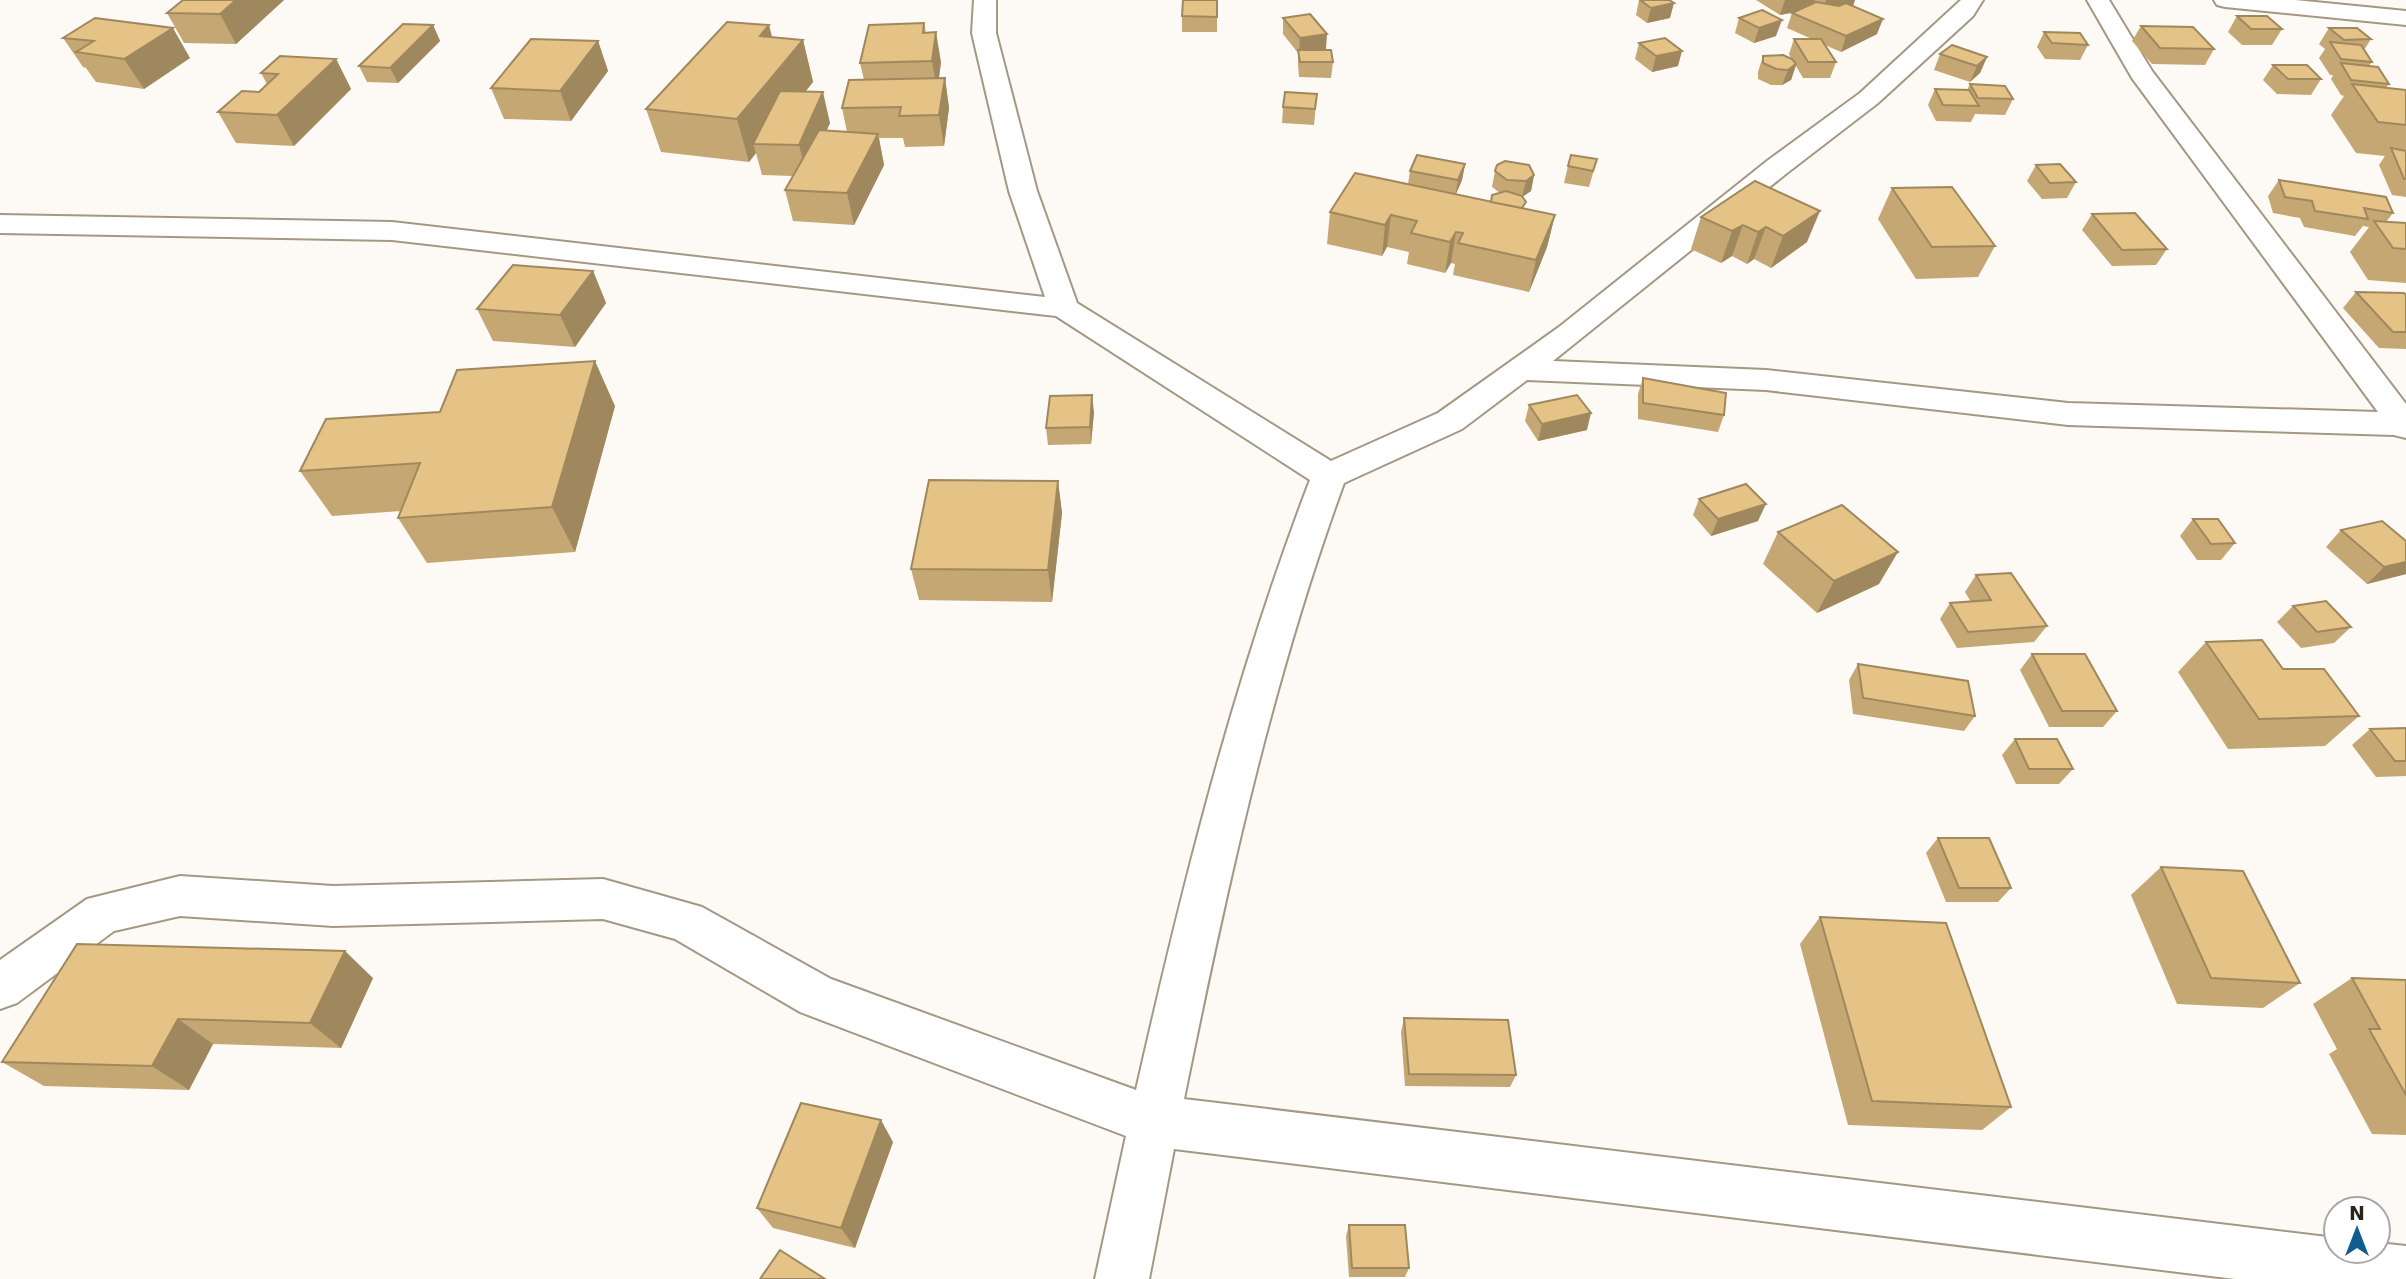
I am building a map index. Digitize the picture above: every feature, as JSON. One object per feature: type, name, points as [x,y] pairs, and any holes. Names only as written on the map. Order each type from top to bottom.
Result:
[{"type":"street","points":[[985,0],[984,33],[1023,191],[1064,308]]},
{"type":"street","points":[[1122,1279],[1154,1121],[1234,770],[1287,587],[1329,476],[1450,421],[1570,334],[1777,166],[1869,98],[1965,11],[1972,0]]},
{"type":"street","points":[[2098,0],[2141,73],[2404,425]]},
{"type":"street","points":[[2225,0],[2406,18]]},
{"type":"street","points":[[0,224],[391,231],[1064,308],[1329,476]]},
{"type":"street","points":[[1520,370],[1766,380],[2068,414],[2404,425]]},
{"type":"street","points":[[0,987],[103,913],[180,896],[333,906],[603,899],[686,921],[817,996],[1154,1121],[2406,1273]]},
{"type":"building","points":[[183,0],[236,0],[220,14],[167,13]]},
{"type":"building","points":[[1183,0],[1217,0],[1217,17],[1182,16]]},
{"type":"building","points":[[1640,0],[1669,0],[1674,3],[1651,8]]},
{"type":"building","points":[[1816,2],[1839,6],[1846,3],[1883,19],[1846,36],[1792,13]]},
{"type":"building","points":[[1762,10],[1782,20],[1759,28],[1739,18]]},
{"type":"building","points":[[1310,14],[1327,34],[1300,38],[1283,18]]},
{"type":"building","points":[[2237,16],[2267,16],[2282,29],[2251,29]]},
{"type":"building","points":[[95,18],[173,28],[124,59],[76,52],[94,41],[63,38]]},
{"type":"building","points":[[727,22],[769,25],[760,36],[803,40],[737,119],[646,109]]},
{"type":"building","points":[[924,23],[923,33],[936,32],[932,61],[860,63],[869,25]]},
{"type":"building","points":[[403,24],[433,25],[390,68],[359,66]]},
{"type":"building","points":[[2141,26],[2193,27],[2214,49],[2160,48]]},
{"type":"building","points":[[2329,28],[2357,28],[2371,39],[2344,40]]},
{"type":"building","points":[[2044,32],[2080,33],[2088,45],[2052,43]]},
{"type":"building","points":[[1665,38],[1682,51],[1656,56],[1639,43]]},
{"type":"building","points":[[531,39],[598,41],[560,91],[491,88]]},
{"type":"building","points":[[1794,39],[1821,39],[1836,62],[1808,62]]},
{"type":"building","points":[[2330,42],[2361,45],[2372,62],[2341,59]]},
{"type":"building","points":[[1952,45],[1987,57],[1977,66],[1940,54]]},
{"type":"building","points":[[1298,50],[1331,50],[1333,62],[1300,62]]},
{"type":"building","points":[[1783,55],[1796,64],[1788,70],[1776,69],[1763,63],[1763,56]]},
{"type":"building","points":[[280,56],[336,59],[277,115],[218,112],[242,91],[259,92],[278,74],[261,73]]},
{"type":"building","points":[[2341,63],[2378,67],[2389,84],[2351,80]]},
{"type":"building","points":[[2273,65],[2307,65],[2321,79],[2288,79]]},
{"type":"building","points":[[945,78],[939,115],[899,116],[901,107],[842,108],[849,80]]},
{"type":"building","points":[[1970,84],[2005,86],[2013,99],[1978,98]]},
{"type":"building","points":[[2352,84],[2406,90],[2406,125],[2378,122]]},
{"type":"building","points":[[1935,89],[1969,90],[1979,106],[1943,105]]},
{"type":"building","points":[[780,91],[823,92],[799,145],[753,144]]},
{"type":"building","points":[[1285,92],[1317,94],[1315,109],[1283,107]]},
{"type":"building","points":[[819,130],[878,134],[847,193],[785,190]]},
{"type":"building","points":[[2391,148],[2406,151],[2406,179],[2404,179]]},
{"type":"building","points":[[1417,155],[1465,164],[1458,180],[1410,171]]},
{"type":"building","points":[[1571,155],[1597,159],[1593,171],[1568,166]]},
{"type":"building","points":[[1505,161],[1529,165],[1534,175],[1526,181],[1507,180],[1495,171],[1497,165]]},
{"type":"building","points":[[2060,164],[2076,182],[2050,183],[2036,165]]},
{"type":"building","points":[[1355,173],[1555,215],[1536,260],[1458,243],[1463,233],[1456,232],[1450,242],[1411,233],[1417,221],[1391,215],[1385,225],[1330,212]]},
{"type":"building","points":[[2279,180],[2386,197],[2393,213],[2364,208],[2368,219],[2315,211],[2312,201],[2285,197]]},
{"type":"building","points":[[1755,181],[1820,211],[1783,236],[1766,227],[1758,232],[1743,225],[1732,231],[1701,217]]},
{"type":"building","points":[[1952,187],[1995,246],[1932,247],[1892,188]]},
{"type":"building","points":[[1506,191],[1522,196],[1526,202],[1522,208],[1491,202],[1492,195]]},
{"type":"building","points":[[2135,213],[2167,249],[2122,250],[2092,214]]},
{"type":"building","points":[[2374,221],[2406,223],[2406,249],[2393,248]]},
{"type":"building","points":[[513,265],[593,271],[560,315],[477,309]]},
{"type":"building","points":[[2356,292],[2404,293],[2406,332],[2393,332]]},
{"type":"building","points":[[595,361],[552,507],[398,518],[420,463],[300,471],[326,419],[440,412],[457,370]]},
{"type":"building","points":[[1643,378],[1726,393],[1724,415],[1643,403]]},
{"type":"building","points":[[1092,395],[1090,427],[1046,428],[1050,396]]},
{"type":"building","points":[[1577,395],[1591,413],[1542,424],[1529,405]]},
{"type":"building","points":[[929,480],[1058,481],[1048,570],[911,569]]},
{"type":"building","points":[[1746,484],[1766,504],[1718,519],[1699,499]]},
{"type":"building","points":[[1842,505],[1898,552],[1834,581],[1778,532]]},
{"type":"building","points":[[2193,519],[2218,519],[2235,543],[2211,544]]},
{"type":"building","points":[[2382,521],[2406,541],[2406,562],[2384,567],[2341,530]]},
{"type":"building","points":[[2011,573],[2047,626],[1968,632],[1950,603],[1991,600],[1976,575]]},
{"type":"building","points":[[2326,601],[2351,627],[2317,632],[2293,606]]},
{"type":"building","points":[[2262,640],[2283,669],[2324,669],[2359,716],[2259,719],[2206,642]]},
{"type":"building","points":[[2032,654],[2085,654],[2117,711],[2062,711]]},
{"type":"building","points":[[1858,664],[1968,681],[1975,716],[1863,698]]},
{"type":"building","points":[[2406,728],[2406,761],[2395,761],[2370,729]]},
{"type":"building","points":[[2015,739],[2057,739],[2073,769],[2029,769]]},
{"type":"building","points":[[1938,838],[1989,838],[2011,888],[1959,888]]},
{"type":"building","points":[[2161,867],[2243,871],[2300,983],[2211,978]]},
{"type":"building","points":[[1820,917],[1946,923],[2011,1107],[1872,1101]]},
{"type":"building","points":[[77,944],[345,951],[310,1023],[178,1019],[152,1066],[2,1062]]},
{"type":"building","points":[[2352,978],[2406,980],[2406,1095],[2369,1029],[2380,1029]]},
{"type":"building","points":[[1404,1018],[1508,1020],[1516,1075],[1409,1074]]},
{"type":"building","points":[[801,1103],[881,1120],[841,1228],[757,1208]]},
{"type":"building","points":[[1349,1225],[1405,1225],[1409,1268],[1352,1268]]},
{"type":"building","points":[[780,1250],[825,1279],[760,1279]]}]
